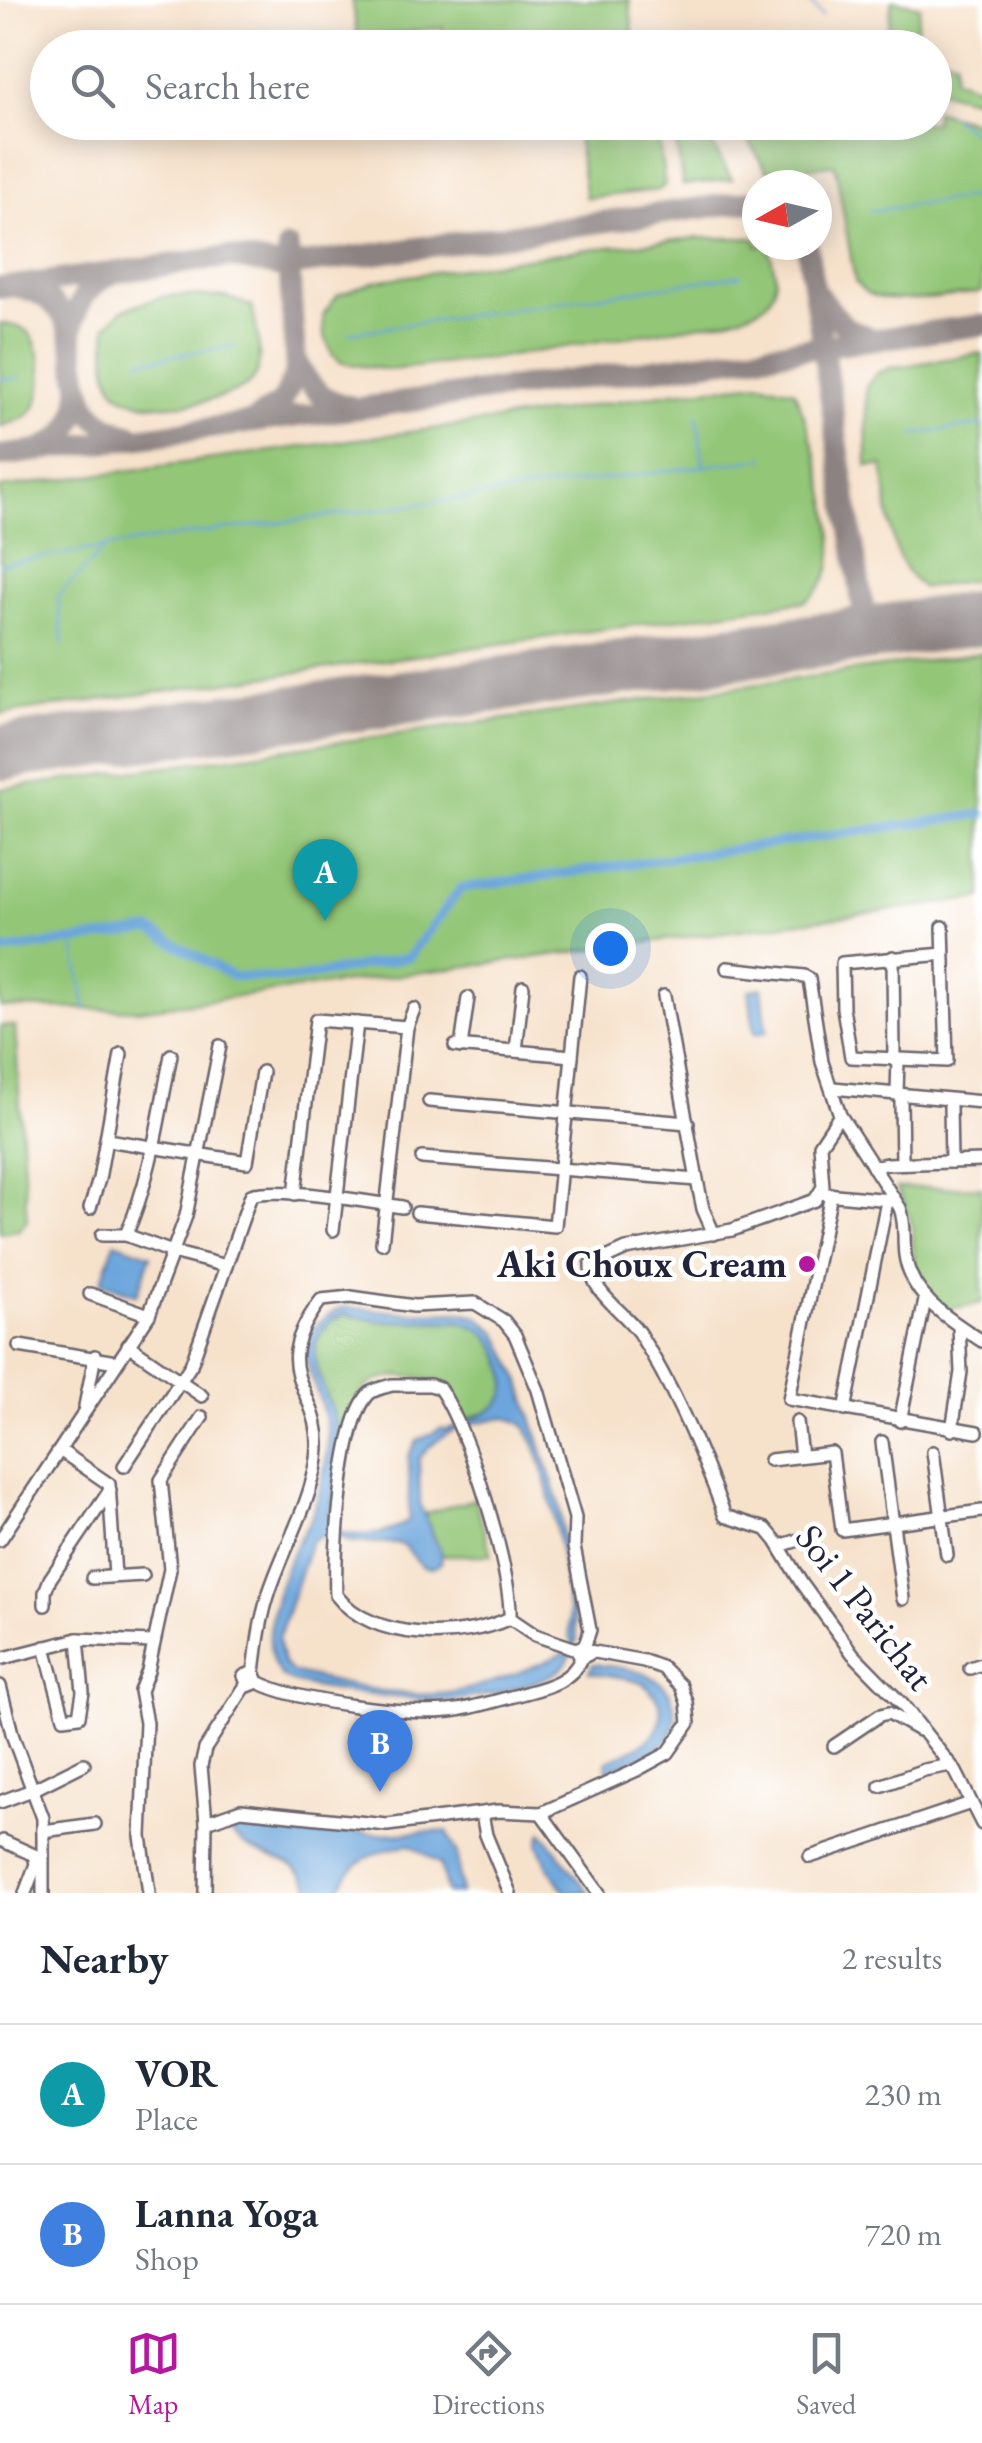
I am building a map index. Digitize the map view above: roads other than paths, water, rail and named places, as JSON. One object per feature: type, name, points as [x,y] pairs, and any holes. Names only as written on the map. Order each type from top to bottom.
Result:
[{"type":"street","points":[[943,927],[944,954],[946,1061],[851,1058],[843,1008],[842,963],[944,954]]},
{"type":"street","points":[[893,956],[894,1060],[902,1163]]},
{"type":"street","points":[[727,968],[810,979],[822,1062],[840,1114],[905,1222],[906,1260],[913,1283],[925,1300],[982,1341]]},
{"type":"street","points":[[417,1213],[555,1226],[580,976]]},
{"type":"street","points":[[516,1052],[523,988]]},
{"type":"street","points":[[664,996],[703,1209],[714,1234]]},
{"type":"street","points":[[468,998],[458,1047],[572,1056]]},
{"type":"street","points":[[382,1243],[408,1027],[414,1009]]},
{"type":"street","points":[[295,1194],[316,1020],[408,1027]]},
{"type":"street","points":[[333,1230],[357,1023]]},
{"type":"street","points":[[0,1540],[149,1315],[186,1216],[220,1046]]},
{"type":"street","points":[[90,1208],[107,1140],[120,1054]]},
{"type":"street","points":[[126,1236],[140,1204],[171,1055]]},
{"type":"street","points":[[107,1140],[247,1162],[262,1072]]},
{"type":"street","points":[[833,1088],[982,1102]]},
{"type":"street","points":[[428,1101],[688,1122]]},
{"type":"street","points":[[950,1106],[951,1162]]},
{"type":"street","points":[[840,1114],[820,1146],[826,1194],[790,1399],[977,1432]]},
{"type":"street","points":[[422,1158],[697,1180]]},
{"type":"street","points":[[873,1167],[982,1161]]},
{"type":"street","points":[[124,1466],[191,1364],[251,1195],[295,1194],[402,1207]]},
{"type":"street","points":[[826,1194],[891,1200]]},
{"type":"street","name":"Soi 1 Parichat","points":[[826,1194],[808,1205],[714,1234],[626,1249],[591,1265],[590,1275],[638,1332],[698,1444],[726,1516],[766,1529],[854,1654],[951,1765],[982,1824]]},
{"type":"street","points":[[845,1410],[891,1200]]},
{"type":"street","points":[[102,1235],[126,1236],[226,1266]]},
{"type":"street","points":[[90,1294],[149,1315]]},
{"type":"street","points":[[205,1893],[206,1822],[201,1766],[205,1750],[253,1680],[267,1598],[317,1457],[318,1432],[297,1372],[296,1341],[306,1319],[321,1300],[351,1297],[414,1306],[474,1303],[496,1315],[515,1335],[538,1390],[575,1518],[574,1548],[590,1630],[573,1672],[552,1686],[454,1711],[420,1712],[304,1697],[253,1680]]},
{"type":"street","points":[[900,1420],[925,1300]]},
{"type":"street","points":[[952,1430],[960,1385],[959,1326]]},
{"type":"street","points":[[128,1345],[202,1396]]},
{"type":"street","points":[[19,1346],[116,1362]]},
{"type":"street","points":[[84,1415],[95,1356]]},
{"type":"street","points":[[392,1385],[436,1386],[442,1390],[462,1435],[508,1576],[510,1618],[485,1630],[403,1632],[345,1607],[336,1595],[345,1461],[357,1412],[372,1392],[392,1385]]},
{"type":"street","points":[[149,1893],[141,1836],[146,1723],[140,1691],[170,1569],[161,1480],[202,1417]]},
{"type":"street","points":[[797,1422],[801,1456]]},
{"type":"street","points":[[882,1442],[903,1600]]},
{"type":"street","points":[[61,1452],[109,1484],[115,1576]]},
{"type":"street","points":[[934,1452],[946,1555]]},
{"type":"street","points":[[770,1460],[832,1453],[842,1530],[982,1510]]},
{"type":"street","points":[[45,1605],[44,1592],[50,1578],[110,1490]]},
{"type":"street","points":[[780,1546],[811,1536]]},
{"type":"street","points":[[92,1578],[143,1575]]},
{"type":"street","points":[[206,1822],[240,1810],[387,1825],[498,1811],[540,1813],[668,1753],[688,1723],[687,1702],[680,1686],[664,1668],[535,1636],[510,1618]]},
{"type":"street","points":[[0,1659],[78,1639],[152,1642]]},
{"type":"street","points":[[45,1647],[64,1718],[79,1716],[83,1692],[78,1639]]},
{"type":"street","points":[[0,1686],[13,1737],[42,1818],[43,1893]]},
{"type":"street","points":[[834,1746],[889,1712],[912,1728],[924,1731]]},
{"type":"street","points":[[0,1802],[84,1764]]},
{"type":"street","points":[[880,1786],[951,1765]]},
{"type":"street","points":[[810,1856],[972,1804]]},
{"type":"street","points":[[540,1813],[600,1893]]},
{"type":"street","points":[[482,1814],[510,1893]]},
{"type":"street","points":[[43,1831],[94,1824]]},
{"type":"street","points":[[3,1841],[34,1856],[36,1864],[25,1893]]},
{"type":"water","points":[[762,988],[767,1032],[754,1034],[749,990]]},
{"type":"water","points":[[115,1242],[151,1255],[137,1295],[101,1282]]},
{"type":"water","points":[[343,1307],[409,1313],[460,1312],[477,1316],[497,1332],[520,1380],[559,1503],[577,1640],[559,1671],[517,1688],[451,1700],[332,1690],[280,1675],[270,1646],[273,1610],[290,1558],[311,1519],[326,1461],[326,1422],[307,1358],[312,1331]],"holes":[[[344,1314],[380,1321],[462,1322],[489,1338],[500,1355],[506,1376],[504,1395],[496,1406],[417,1441],[409,1456],[409,1520],[392,1530],[373,1534],[335,1532],[329,1521],[338,1433],[315,1352],[327,1325]],[[505,1417],[526,1428],[542,1467],[562,1562],[571,1650],[499,1680],[436,1694],[373,1690],[292,1672],[283,1663],[278,1639],[311,1541],[321,1536],[352,1542],[396,1543],[404,1546],[423,1567],[433,1568],[441,1563],[442,1555],[420,1505],[419,1459],[447,1434]]]},
{"type":"water","points":[[593,1664],[634,1671],[658,1681],[673,1701],[675,1716],[672,1733],[663,1743],[607,1771],[606,1762],[654,1734],[661,1715],[659,1703],[647,1687],[630,1679],[589,1672]]},
{"type":"water","points":[[241,1819],[376,1834],[447,1831],[457,1854],[461,1893],[447,1893],[440,1864],[410,1845],[366,1858],[349,1872],[338,1893],[313,1893],[294,1867],[250,1848],[231,1833],[230,1824]]},
{"type":"water","points":[[542,1832],[589,1893],[566,1893],[538,1843]]},
{"type":"waterway","points":[[807,0],[823,16]]},
{"type":"waterway","points":[[952,116],[982,139]]},
{"type":"waterway","points":[[870,211],[982,196]]},
{"type":"waterway","points":[[350,333],[741,275]]},
{"type":"waterway","points":[[139,361],[235,346]]},
{"type":"waterway","points":[[0,380],[18,378]]},
{"type":"waterway","points":[[697,415],[703,464]]},
{"type":"waterway","points":[[914,434],[982,425]]},
{"type":"waterway","points":[[0,564],[177,536],[765,458]]},
{"type":"waterway","points":[[63,645],[58,596],[106,547]]},
{"type":"waterway","points":[[0,951],[151,930],[232,976],[294,979],[409,957],[461,888],[982,814]]},
{"type":"waterway","points":[[73,940],[86,1010]]},
{"type":"place","name":"VOR","points":[[325,921]]},
{"type":"place","name":"Aki Choux Cream","points":[[807,1264]]},
{"type":"place","name":"Lanna Yoga","points":[[380,1792]]}]
